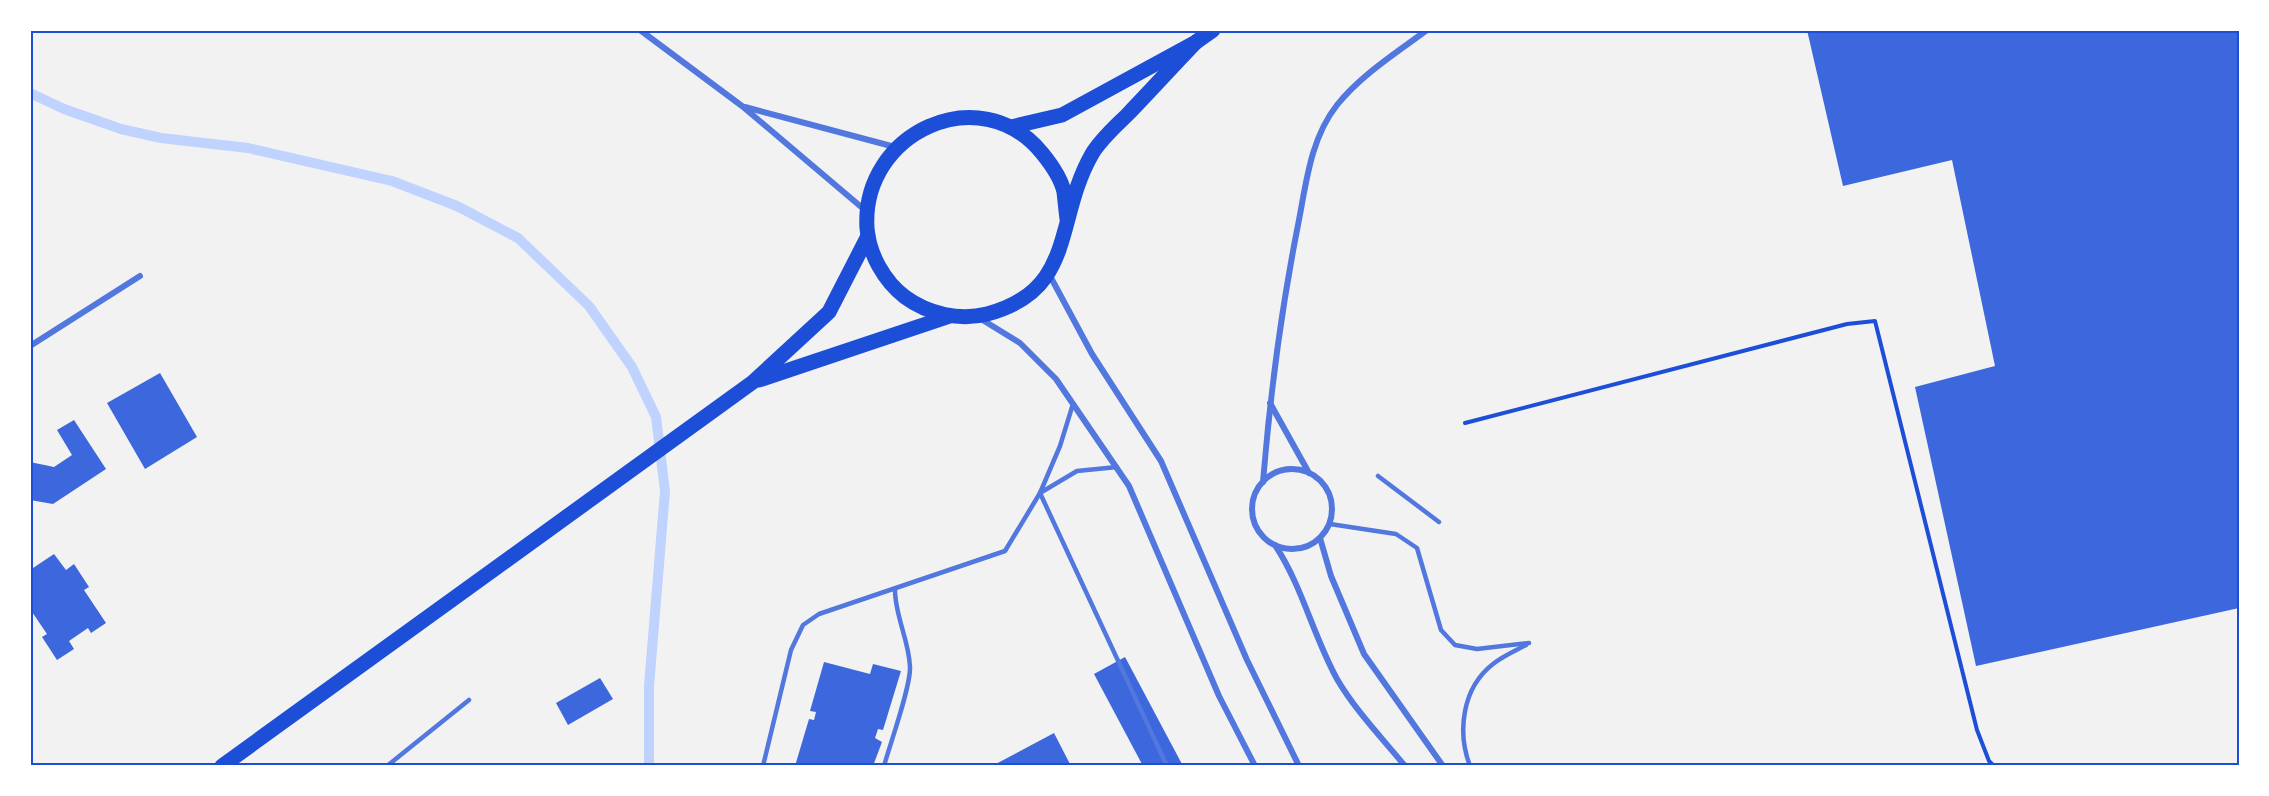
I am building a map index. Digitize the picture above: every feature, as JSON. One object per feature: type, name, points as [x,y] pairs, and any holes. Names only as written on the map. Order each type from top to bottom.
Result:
[{"type":"main road","points":[[1011,127],[1062,115],[1196,42],[1213,30]]},
{"type":"main road","points":[[1066,219],[1064,191],[1052,165],[1034,143],[1011,127],[987,119],[962,117],[938,122],[915,132],[895,147],[881,166],[871,188],[866,212],[868,236],[875,259],[888,280],[905,297],[927,309],[950,316],[978,317],[1020,303],[1049,274],[1062,248],[1072,198],[1092,154],[1196,42]]},
{"type":"main road","points":[[222,766],[753,382],[829,312],[868,236]]},
{"type":"main road","points":[[753,382],[950,316]]},
{"type":"street","points":[[640,30],[742,106],[866,212]]},
{"type":"street","points":[[1263,482],[1269,402],[1282,303],[1312,152],[1336,106],[1370,72],[1427,30]]},
{"type":"street","points":[[742,106],[895,147]]},
{"type":"street","points":[[1049,274],[1092,354],[1161,461],[1247,660],[1299,766]]},
{"type":"street","points":[[30,346],[140,276]]},
{"type":"street","points":[[978,317],[1020,343],[1056,379],[1129,486],[1219,696],[1255,766]]},
{"type":"street","points":[[1269,402],[1309,473],[1319,480],[1331,500],[1330,524],[1320,538],[1298,549],[1275,545]]},
{"type":"street","points":[[1309,473],[1285,470],[1263,482],[1256,492],[1253,517],[1257,529],[1275,545],[1292,571],[1305,611],[1338,681],[1405,766]]},
{"type":"street","points":[[1320,538],[1330,576],[1364,654],[1443,766]]},
{"type":"street","points":[[1390,747],[1399,766]]},
{"type":"lane","points":[[763,766],[791,650],[803,625],[819,614],[1005,551],[1040,493],[1060,446],[1073,404]]},
{"type":"lane","points":[[1040,493],[1077,471],[1117,467]]},
{"type":"lane","points":[[1378,476],[1439,522]]},
{"type":"lane","points":[[1040,493],[1167,766]]},
{"type":"lane","points":[[1330,524],[1396,534],[1417,548],[1441,630],[1455,645],[1477,649],[1529,643],[1493,664],[1478,680],[1463,714],[1462,746],[1470,766]]},
{"type":"lane","points":[[884,766],[910,669],[904,635],[895,606],[895,590]]},
{"type":"lane","points":[[387,766],[469,700]]},
{"type":"path","points":[[1465,423],[1847,324],[1875,321],[1977,730],[1989,761],[1994,766]]},
{"type":"building","points":[[1807,30],[2239,30],[2239,608],[1976,666],[1915,387],[1995,366],[1952,160],[1843,186]]},
{"type":"building","points":[[160,373],[197,437],[145,469],[107,403]]},
{"type":"building","points":[[74,420],[106,469],[53,504],[30,500],[30,462],[54,467],[72,455],[57,430]]},
{"type":"building","points":[[54,554],[66,570],[74,564],[89,587],[84,590],[106,623],[91,633],[88,628],[69,641],[74,649],[57,660],[42,637],[47,634],[30,609],[30,570]]},
{"type":"building","points":[[1125,657],[1183,766],[1143,766],[1094,674]]},
{"type":"building","points":[[824,662],[870,674],[873,664],[901,671],[883,730],[878,729],[875,738],[882,742],[873,766],[795,766],[809,719],[814,720],[816,712],[810,711]]},
{"type":"building","points":[[600,678],[613,699],[568,725],[556,703]]},
{"type":"building","points":[[1054,733],[1071,766],[992,766]]},
{"type":"waterway","points":[[30,93],[64,109],[121,129],[161,138],[248,148],[392,181],[457,206],[518,238],[589,306],[632,367],[656,417],[665,491],[649,686],[649,766]]}]
